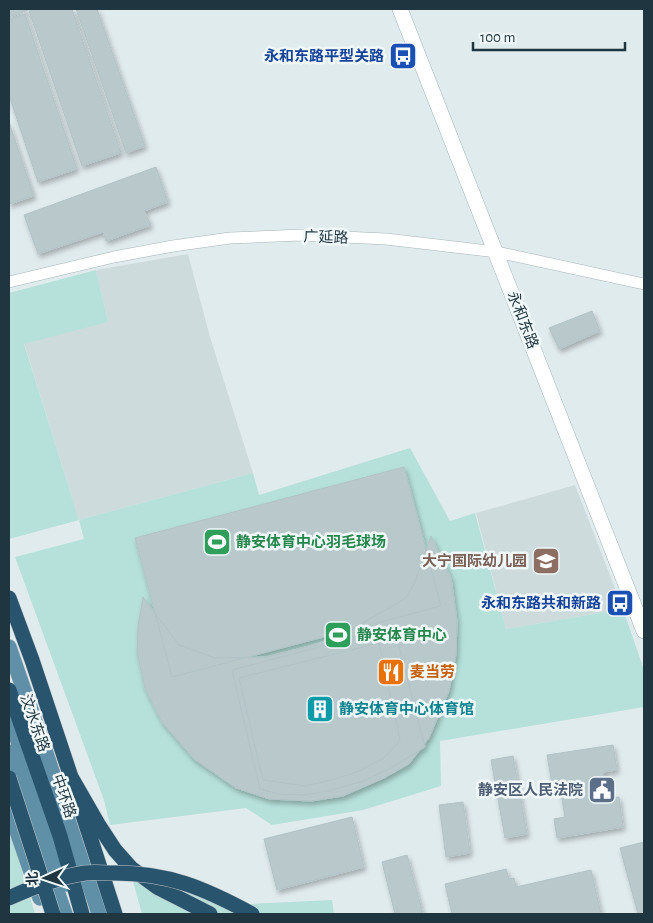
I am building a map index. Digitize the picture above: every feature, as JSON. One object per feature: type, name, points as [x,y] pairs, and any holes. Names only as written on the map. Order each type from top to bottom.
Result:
[{"type":"highway","points":[[9,598],[71,776],[115,914]]},
{"type":"highway","name":"中环路","points":[[9,690],[60,836],[82,914]]},
{"type":"highway","points":[[71,776],[115,850],[132,868],[157,887],[210,914]]},
{"type":"highway","points":[[9,778],[53,914]]},
{"type":"highway","points":[[9,898],[54,881],[86,873],[121,872],[159,876],[188,884],[220,897],[252,914]]},
{"type":"main road","name":"汶水东路","points":[[9,647],[99,914]]},
{"type":"main road","name":"汶水东路","points":[[9,715],[77,914]]},
{"type":"main road","points":[[9,752],[65,914]]},
{"type":"main road","points":[[9,767],[12,817],[46,914]]},
{"type":"street","name":"永和东路","points":[[400,9],[497,252],[644,631]]},
{"type":"street","name":"广延路","points":[[9,282],[114,257],[173,246],[230,238],[301,235],[386,239],[497,252],[644,284]]},
{"type":"shaded area","points":[[188,254],[210,337],[253,473],[79,520],[24,343],[108,322],[96,270]]},
{"type":"shaded area","name":"大宁国际幼儿园","points":[[575,485],[623,609],[506,629],[476,513]]},
{"type":"green space","points":[[96,270],[108,322],[24,344],[79,520],[9,539],[9,293]]},
{"type":"green space","name":"静安体育中心","points":[[410,448],[450,521],[475,513],[506,629],[623,609],[644,670],[644,707],[440,741],[441,786],[363,810],[272,825],[246,808],[110,825],[104,800],[15,557],[84,539],[79,520],[253,473],[259,495]]},
{"type":"green space","points":[[10,829],[35,914],[9,914]]},
{"type":"green space","points":[[131,874],[230,905],[332,900],[334,914],[142,914]]},
{"type":"building","points":[[9,9],[31,9],[9,17]]},
{"type":"building","points":[[36,9],[72,9],[121,153],[82,166],[29,11]]},
{"type":"building","points":[[76,9],[97,9],[145,146],[126,153]]},
{"type":"building","points":[[25,14],[77,169],[38,182],[9,95],[9,19]]},
{"type":"building","points":[[9,122],[34,196],[9,204]]},
{"type":"building","points":[[156,167],[168,202],[144,211],[151,225],[106,241],[103,232],[38,254],[24,215]]},
{"type":"building","points":[[592,311],[600,331],[559,349],[549,328]]},
{"type":"building","points":[[404,467],[441,606],[172,677],[135,538]]},
{"type":"building","points":[[431,536],[451,578],[457,621],[456,654],[449,691],[429,738],[409,764],[384,778],[343,796],[311,801],[269,799],[236,788],[194,759],[162,722],[145,688],[137,652],[138,627],[143,597],[179,645],[215,658],[266,657],[306,647],[342,635],[406,598],[415,582]]},
{"type":"building","name":"静安体育中心体育馆","points":[[394,627],[425,747],[391,768],[363,781],[329,791],[303,795],[278,794],[260,789],[232,670]]},
{"type":"building","name":"静安体育中心体育馆","points":[[379,643],[400,740],[384,758],[357,772],[331,780],[306,786],[263,780],[239,678]]},
{"type":"building","points":[[613,745],[617,770],[603,772],[607,798],[619,797],[623,827],[557,838],[554,819],[565,817],[559,782],[552,784],[547,755]]},
{"type":"building","points":[[513,756],[527,834],[505,838],[491,760]]},
{"type":"building","points":[[463,802],[470,853],[446,857],[439,805]]},
{"type":"building","points":[[352,817],[364,867],[277,890],[264,839]]},
{"type":"building","points":[[644,842],[644,914],[638,914],[620,848]]},
{"type":"building","points":[[407,855],[423,914],[395,914],[382,862]]},
{"type":"building","points":[[506,869],[509,879],[514,878],[516,887],[591,870],[601,914],[452,914],[445,884]]},
{"type":"place","name":"永和东路平型关路","points":[[403,56]]},
{"type":"place","name":"静安体育中心羽毛球场","points":[[217,542]]},
{"type":"place","name":"大宁国际幼儿园","points":[[546,561]]},
{"type":"place","name":"永和东路共和新路","points":[[620,603]]},
{"type":"place","name":"静安体育中心","points":[[338,635]]},
{"type":"place","name":"麦当劳","points":[[391,672]]},
{"type":"place","name":"静安体育中心体育馆","points":[[320,709]]},
{"type":"place","name":"静安区人民法院","points":[[602,790]]}]
